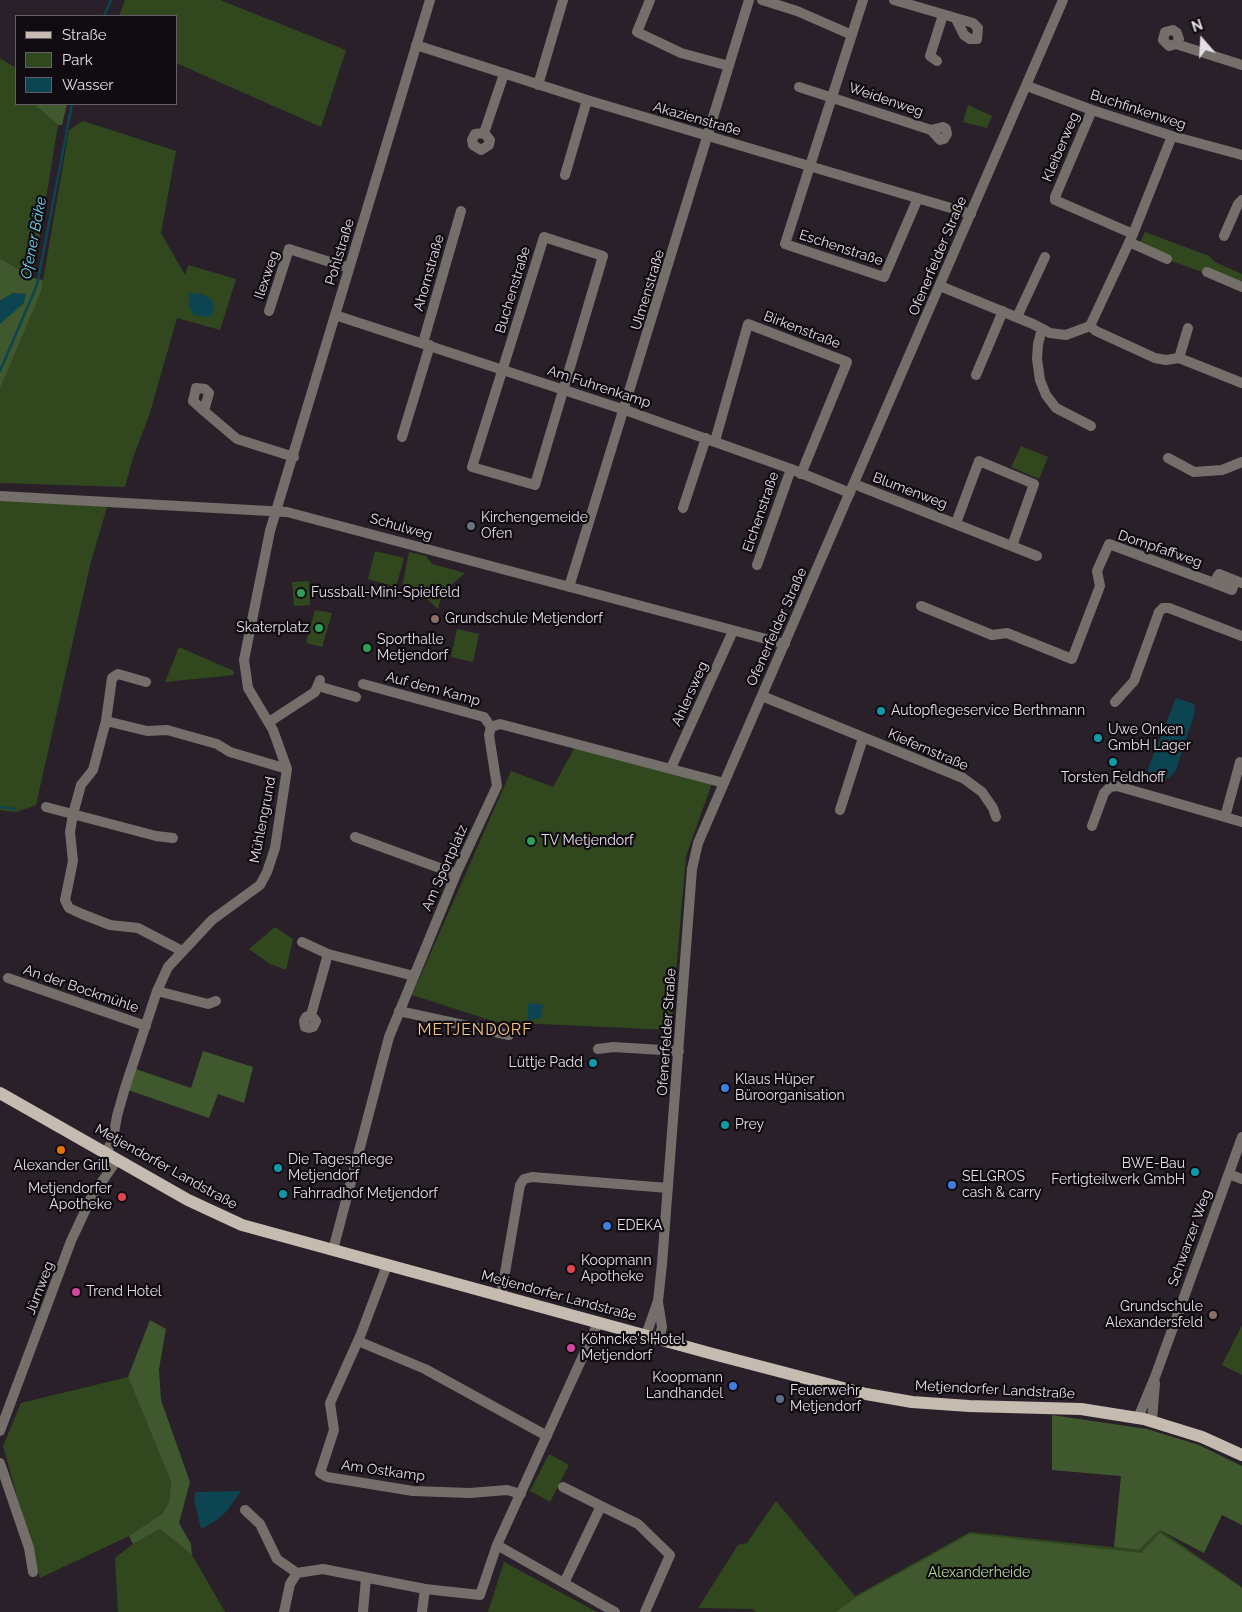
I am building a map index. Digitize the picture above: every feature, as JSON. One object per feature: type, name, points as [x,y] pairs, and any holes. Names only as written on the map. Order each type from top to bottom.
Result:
[{"type":"main road","name":"Metjendorfer Landstraße","points":[[0,1092],[188,1200],[234,1221],[332,1250],[810,1380],[902,1400],[969,1406],[1081,1409],[1145,1419],[1202,1437],[1242,1455]]},
{"type":"street","name":"Pohlstraße","points":[[277,512],[430,0]]},
{"type":"street","points":[[538,85],[563,0]]},
{"type":"street","points":[[650,0],[637,32],[680,53],[729,66]]},
{"type":"street","name":"Ulmenstraße","points":[[570,587],[626,410],[749,0]]},
{"type":"street","points":[[762,0],[797,11],[852,35]]},
{"type":"street","points":[[811,165],[863,0]]},
{"type":"street","points":[[894,0],[956,19]]},
{"type":"street","name":"Ofenerfelder Straße","points":[[659,1339],[662,1327],[658,1301],[692,869],[698,843],[1064,0]]},
{"type":"street","points":[[937,61],[930,56],[943,15]]},
{"type":"street","points":[[1176,44],[1242,64]]},
{"type":"street","name":"Akazienstraße","points":[[416,45],[587,100],[971,214]]},
{"type":"street","points":[[484,133],[504,74]]},
{"type":"street","name":"Buchfinkenweg","points":[[1027,86],[1172,136],[1242,155]]},
{"type":"street","name":"Weidenweg","points":[[799,87],[931,130]]},
{"type":"street","points":[[565,175],[587,100]]},
{"type":"street","name":"Kleiberweg","points":[[1092,110],[1055,200],[1131,238]]},
{"type":"street","points":[[940,286],[1003,311],[1050,333],[1066,334],[1090,326],[1131,238],[1172,136]]},
{"type":"street","name":"Eschenstraße","points":[[811,165],[785,244],[884,277],[918,198]]},
{"type":"street","points":[[1224,236],[1242,200]]},
{"type":"street","name":"Ahornstraße","points":[[402,437],[461,211]]},
{"type":"street","name":"Buchenstraße","points":[[503,371],[544,237],[603,256],[563,388]]},
{"type":"street","points":[[1131,238],[1167,259]]},
{"type":"street","name":"Ilexweg","points":[[269,311],[289,249],[349,268]]},
{"type":"street","points":[[1017,317],[1045,257]]},
{"type":"street","points":[[1207,272],[1242,287]]},
{"type":"street","points":[[976,375],[1003,311]]},
{"type":"street","name":"Am Fuhrenkamp","points":[[335,315],[503,371],[563,388],[710,439],[801,474],[852,489]]},
{"type":"street","name":"Birkenstraße","points":[[710,439],[748,324],[847,362],[801,474]]},
{"type":"street","points":[[1090,326],[1155,358],[1166,360],[1179,358],[1242,383]]},
{"type":"street","points":[[1179,358],[1188,328]]},
{"type":"street","points":[[1042,329],[1037,358],[1040,380],[1046,395],[1056,408],[1068,417],[1091,426]]},
{"type":"street","points":[[503,371],[472,467],[535,485],[563,388]]},
{"type":"street","points":[[204,411],[236,439],[294,456]]},
{"type":"street","points":[[683,508],[710,439]]},
{"type":"street","points":[[1168,458],[1194,472],[1219,470],[1242,462]]},
{"type":"street","name":"Blumenweg","points":[[956,523],[979,461],[1034,484],[1012,546]]},
{"type":"street","name":"Eichenstraße","points":[[757,565],[791,469]]},
{"type":"street","name":"Blumenweg","points":[[852,489],[956,523],[1037,556]]},
{"type":"street","name":"Schulweg","points":[[0,496],[287,512],[785,644]]},
{"type":"street","name":"Mühlengrund","points":[[106,1153],[113,1139],[117,1116],[157,991],[168,967],[212,920],[252,891],[264,879],[274,848],[287,769],[269,722],[248,688],[244,660],[270,530],[277,512]]},
{"type":"street","name":"Dompfaffweg","points":[[921,606],[992,635],[1007,633],[1072,659],[1100,586],[1097,571],[1108,544],[1232,590],[1239,582]]},
{"type":"street","points":[[1115,702],[1134,681],[1159,612],[1163,608],[1169,608],[1242,636]]},
{"type":"street","name":"Ahlersweg","points":[[671,768],[733,631]]},
{"type":"street","points":[[146,682],[118,674],[112,678],[106,721],[93,770],[82,785],[73,814],[70,832],[73,860],[65,900],[69,908],[110,925],[138,928],[182,952]]},
{"type":"street","points":[[269,722],[310,696],[315,692],[319,683],[356,697]]},
{"type":"street","name":"Auf dem Kamp","points":[[363,684],[484,717],[491,727]]},
{"type":"street","name":"Kiefernstraße","points":[[762,696],[963,778],[982,792],[993,808],[996,817]]},
{"type":"street","points":[[106,721],[147,731],[167,730],[217,744],[230,752],[287,769]]},
{"type":"street","points":[[491,727],[500,724],[724,783]]},
{"type":"street","name":"Am Sportplatz","points":[[332,1250],[389,1037],[456,874],[497,786],[489,735],[491,727]]},
{"type":"street","points":[[840,810],[863,738]]},
{"type":"street","points":[[1225,817],[1240,762]]},
{"type":"street","points":[[1092,826],[1104,793],[1110,787],[1117,786],[1242,822]]},
{"type":"street","points":[[46,807],[156,836],[173,838]]},
{"type":"street","points":[[355,837],[456,874]]},
{"type":"street","points":[[302,942],[328,954],[414,976]]},
{"type":"street","points":[[311,1016],[328,954]]},
{"type":"street","name":"An der Bockmühle","points":[[8,978],[146,1026]]},
{"type":"street","points":[[157,991],[208,1004],[216,1000]]},
{"type":"street","points":[[399,1011],[509,1035]]},
{"type":"street","points":[[598,1049],[613,1047],[679,1051]]},
{"type":"street","name":"Schwarzer Weg","points":[[1145,1419],[1155,1377],[1242,1137]]},
{"type":"street","name":"Jürnweg","points":[[0,1431],[71,1241],[92,1196],[117,1160]]},
{"type":"street","points":[[1229,1174],[1242,1179]]},
{"type":"street","points":[[502,1296],[518,1196],[524,1179],[532,1177],[668,1188]]},
{"type":"street","name":"Am Ostkamp","points":[[387,1265],[358,1341],[330,1403],[334,1430],[320,1473],[327,1477],[413,1491],[470,1493],[507,1490],[521,1494]]},
{"type":"street","name":"Ofenerfelder Straße","points":[[646,1335],[658,1301]]},
{"type":"street","points":[[245,1510],[260,1524],[277,1559],[297,1573],[323,1569],[425,1589],[480,1595],[497,1545],[598,1323]]},
{"type":"street","points":[[358,1341],[425,1369],[547,1436]]},
{"type":"street","name":"Schwarzer Weg","points":[[1145,1419],[1155,1377]]},
{"type":"street","points":[[0,1463],[29,1548],[33,1572]]},
{"type":"street","points":[[563,1487],[638,1524],[670,1555],[645,1612]]},
{"type":"street","points":[[564,1583],[601,1506]]},
{"type":"street","points":[[497,1545],[615,1612]]},
{"type":"street","points":[[284,1612],[290,1584],[297,1573]]},
{"type":"street","points":[[363,1612],[366,1578]]},
{"type":"street","points":[[422,1612],[425,1589]]},
{"type":"green space","points":[[125,0],[220,0],[346,50],[321,127],[178,64],[178,15],[119,15]]},
{"type":"green space","points":[[0,58],[15,67],[15,105],[35,105],[58,125],[33,278],[0,258]]},
{"type":"green space","points":[[35,105],[67,105],[62,125],[58,125]]},
{"type":"green space","points":[[968,105],[992,116],[987,128],[963,122]]},
{"type":"green space","points":[[83,121],[176,151],[161,233],[185,275],[188,265],[236,279],[220,330],[177,318],[149,416],[133,458],[125,487],[0,483],[0,389],[41,292],[69,130]]},
{"type":"green space","points":[[1145,232],[1209,256],[1215,262],[1242,274],[1242,286],[1171,261],[1139,244]]},
{"type":"green space","points":[[0,258],[33,278],[43,280],[41,292],[0,389],[0,324],[13,293],[0,301]]},
{"type":"green space","points":[[1021,446],[1048,457],[1039,479],[1011,467]]},
{"type":"green space","points":[[0,498],[107,507],[90,565],[36,805],[16,812],[0,810]]},
{"type":"green space","points":[[375,551],[404,558],[396,587],[368,579]]},
{"type":"green space","points":[[409,552],[426,556],[432,564],[465,573],[442,593],[438,609],[419,592],[402,588]]},
{"type":"green space","name":"Fussball-Mini-Spielfeld","points":[[309,581],[310,605],[294,606],[292,582]]},
{"type":"green space","name":"Skaterplatz","points":[[315,610],[332,613],[322,647],[306,643]]},
{"type":"green space","points":[[457,629],[479,634],[473,662],[451,657]]},
{"type":"green space","points":[[179,647],[234,671],[234,675],[165,682]]},
{"type":"green space","points":[[575,747],[712,783],[686,856],[671,1030],[496,1022],[412,995],[511,771],[553,787]]},
{"type":"green space","points":[[275,927],[293,939],[286,970],[270,964],[249,949]]},
{"type":"green space","points":[[203,1051],[253,1067],[244,1103],[218,1094],[209,1118],[128,1090],[136,1069],[191,1088]]},
{"type":"green space","points":[[150,1320],[166,1329],[159,1369],[161,1400],[190,1482],[179,1523],[191,1544],[192,1555],[160,1529],[133,1544],[129,1536],[163,1513],[169,1502],[171,1482],[128,1377]]},
{"type":"green space","points":[[1242,1325],[1242,1375],[1222,1365]]},
{"type":"green space","points":[[128,1377],[171,1482],[169,1502],[163,1513],[129,1536],[40,1578],[3,1446],[21,1403]]},
{"type":"green space","points":[[1052,1415],[1147,1429],[1199,1445],[1242,1466],[1242,1525],[1222,1515],[1204,1553],[1160,1530],[1139,1550],[1114,1547],[1121,1476],[1052,1470]]},
{"type":"green space","points":[[549,1454],[569,1465],[550,1502],[530,1491]]},
{"type":"green space","name":"Alexanderheide","points":[[776,1501],[855,1596],[970,1532],[1139,1550],[1160,1530],[1242,1587],[1242,1612],[756,1612],[752,1609],[698,1608],[738,1545],[747,1543]]},
{"type":"green space","points":[[160,1529],[192,1555],[225,1612],[118,1612],[115,1558],[133,1544]]},
{"type":"green space","name":"Alexanderheide","points":[[1160,1533],[1242,1588],[1242,1612],[836,1612],[855,1598],[970,1534],[1141,1553]]},
{"type":"green space","points":[[504,1562],[597,1612],[488,1612]]},
{"type":"water","points":[[13,293],[26,294],[24,303],[0,324],[0,301]]},
{"type":"water","points":[[189,293],[202,294],[212,299],[214,313],[208,317],[194,315],[189,308]]},
{"type":"water","points":[[1176,698],[1194,704],[1195,712],[1176,770],[1170,777],[1164,779],[1149,774],[1148,769]]},
{"type":"water","points":[[528,1004],[543,1005],[541,1018],[528,1020]]},
{"type":"water","points":[[241,1491],[226,1512],[214,1522],[201,1529],[194,1499],[196,1492]]},
{"type":"waterway","name":"Ofener Bäke","points":[[104,15],[111,0]]},
{"type":"waterway","name":"Ofener Bäke","points":[[0,371],[37,285],[72,105]]},
{"type":"waterway","points":[[0,807],[15,809]]},
{"type":"place","name":"Kirchengemeide Ofen","points":[[471,526]]},
{"type":"place","name":"Fussball-Mini-Spielfeld","points":[[301,593]]},
{"type":"place","name":"Grundschule Metjendorf","points":[[435,619]]},
{"type":"place","name":"Skaterplatz","points":[[319,628]]},
{"type":"place","name":"Sporthalle Metjendorf","points":[[367,648]]},
{"type":"place","name":"Autopflegeservice Berthmann","points":[[881,711]]},
{"type":"place","name":"Uwe Onken GmbH Lager","points":[[1098,738]]},
{"type":"place","name":"Torsten Feldhoff","points":[[1113,762]]},
{"type":"place","name":"TV Metjendorf","points":[[531,841]]},
{"type":"place","name":"Lüttje Padd","points":[[593,1063]]},
{"type":"place","name":"Klaus Hüper Büroorganisation","points":[[725,1088]]},
{"type":"place","name":"Prey","points":[[725,1125]]},
{"type":"place","name":"Alexander Grill","points":[[61,1150]]},
{"type":"place","name":"Die Tagespflege Metjendorf","points":[[278,1168]]},
{"type":"place","name":"BWE-Bau Fertigteilwerk GmbH","points":[[1195,1172]]},
{"type":"place","name":"SELGROS cash & carry","points":[[952,1185]]},
{"type":"place","name":"Fahrradhof Metjendorf","points":[[283,1194]]},
{"type":"place","name":"Metjendorfer Apotheke","points":[[122,1197]]},
{"type":"place","name":"EDEKA","points":[[607,1226]]},
{"type":"place","name":"Koopmann Apotheke","points":[[571,1269]]},
{"type":"place","name":"Trend Hotel","points":[[76,1292]]},
{"type":"place","name":"Grundschule Alexandersfeld","points":[[1213,1315]]},
{"type":"place","name":"Köhncke's Hotel Metjendorf","points":[[571,1348]]},
{"type":"place","name":"Koopmann Landhandel","points":[[733,1386]]},
{"type":"place","name":"Feuerwehr Metjendorf","points":[[780,1399]]},
{"type":"district","name":"METJENDORF","points":[[475,1030]]}]
